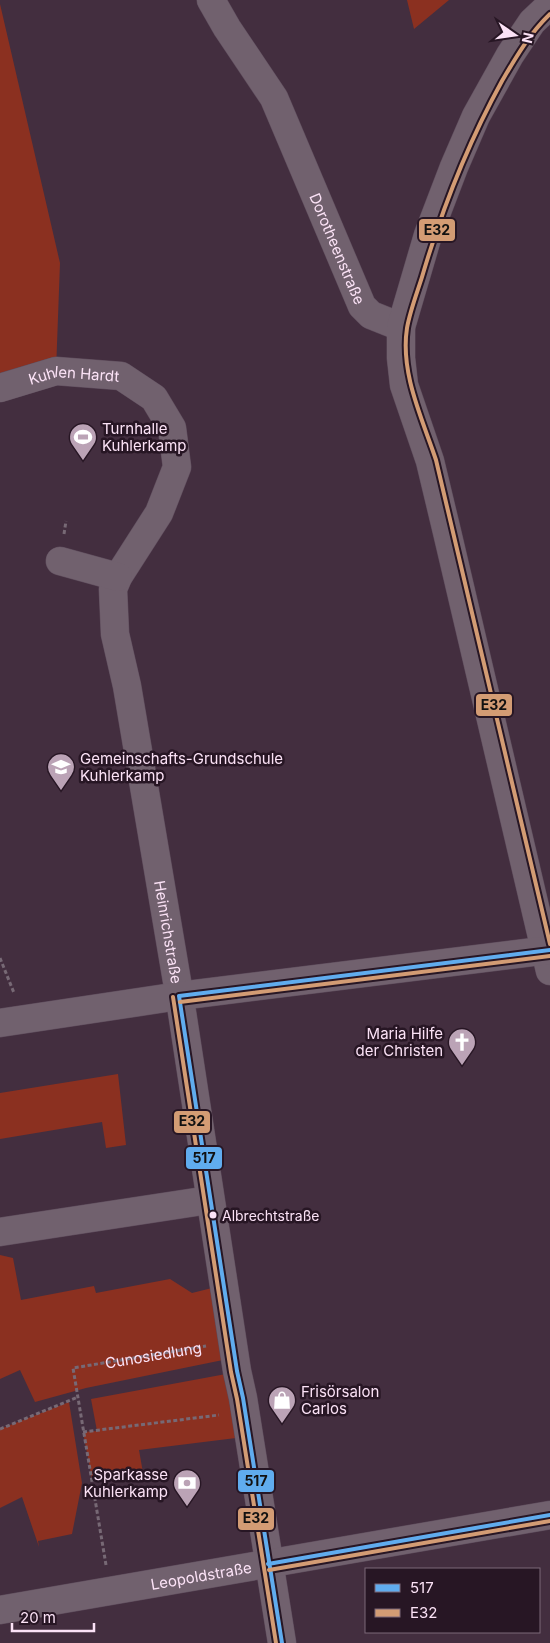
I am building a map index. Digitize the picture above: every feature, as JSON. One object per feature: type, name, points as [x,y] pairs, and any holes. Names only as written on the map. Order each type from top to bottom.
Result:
[{"type":"street","name":"Dorotheenstraße","points":[[211,0],[227,28],[274,98],[362,306],[371,315],[401,327]]},
{"type":"street","points":[[12,1022],[179,996],[548,957],[432,470],[404,385],[401,358],[401,327],[428,235],[476,116],[510,55],[532,22],[550,5]]},
{"type":"street","name":"Kuhlen Hardt","points":[[0,388],[56,372],[65,372],[121,376],[154,398],[172,428],[177,467],[160,513],[118,577]]},
{"type":"street","points":[[60,561],[118,577]]},
{"type":"street","name":"Heinrichstraße","points":[[118,577],[113,589],[115,634],[127,686],[179,996],[209,1200],[282,1643]]},
{"type":"street","points":[[0,1232],[209,1200]]},
{"type":"street","name":"Leopoldstraße","points":[[0,1610],[550,1516]]},
{"type":"path","points":[[0,958],[12,1022]]},
{"type":"path","name":"Cunosiedlung","points":[[110,1590],[73,1368],[208,1346]]},
{"type":"path","points":[[83,1432],[222,1415],[222,1396],[243,1398]]},
{"type":"path","points":[[0,1430],[78,1397]]},
{"type":"shaded area","points":[[407,0],[449,0],[414,29]]},
{"type":"shaded area","points":[[0,4],[60,263],[56,371],[0,388]]},
{"type":"shaded area","points":[[118,1074],[126,1145],[106,1148],[102,1122],[0,1139],[0,1093]]},
{"type":"shaded area","points":[[0,1255],[13,1258],[21,1300],[94,1286],[96,1293],[170,1279],[192,1293],[212,1288],[223,1360],[86,1388],[35,1402],[20,1370],[0,1379]]},
{"type":"shaded area","points":[[226,1374],[236,1438],[139,1450],[143,1473],[92,1479],[83,1432],[97,1431],[91,1399]]},
{"type":"shaded area","points":[[69,1402],[82,1483],[72,1534],[38,1541],[39,1547],[22,1497],[0,1508],[0,1429]]},
{"type":"transit line","name":"E32","points":[[550,14],[530,37],[502,81],[467,152],[447,201],[410,315],[406,345],[409,378],[436,460],[550,944]]},
{"type":"transit line","name":"517","points":[[179,996],[550,950]]},
{"type":"transit line","name":"E32","points":[[180,1002],[550,956]]},
{"type":"transit line","name":"517","points":[[179,996],[237,1371],[243,1398],[282,1643]]},
{"type":"transit line","name":"E32","points":[[173,997],[231,1372],[276,1643]]},
{"type":"transit line","name":"517","points":[[268,1564],[550,1515]]},
{"type":"transit line","name":"E32","points":[[269,1570],[550,1521]]},
{"type":"place","name":"Turnhalle Kuhlerkamp","points":[[83,461]]},
{"type":"place","name":"Gemeinschafts-Grundschule Kuhlerkamp","points":[[61,791]]},
{"type":"place","name":"Maria Hilfe der Christen","points":[[462,1066]]},
{"type":"place","name":"Albrechtstraße","points":[[213,1215]]},
{"type":"place","name":"Frisörsalon Carlos","points":[[282,1424]]},
{"type":"place","name":"Sparkasse Kuhlerkamp","points":[[187,1507]]}]
